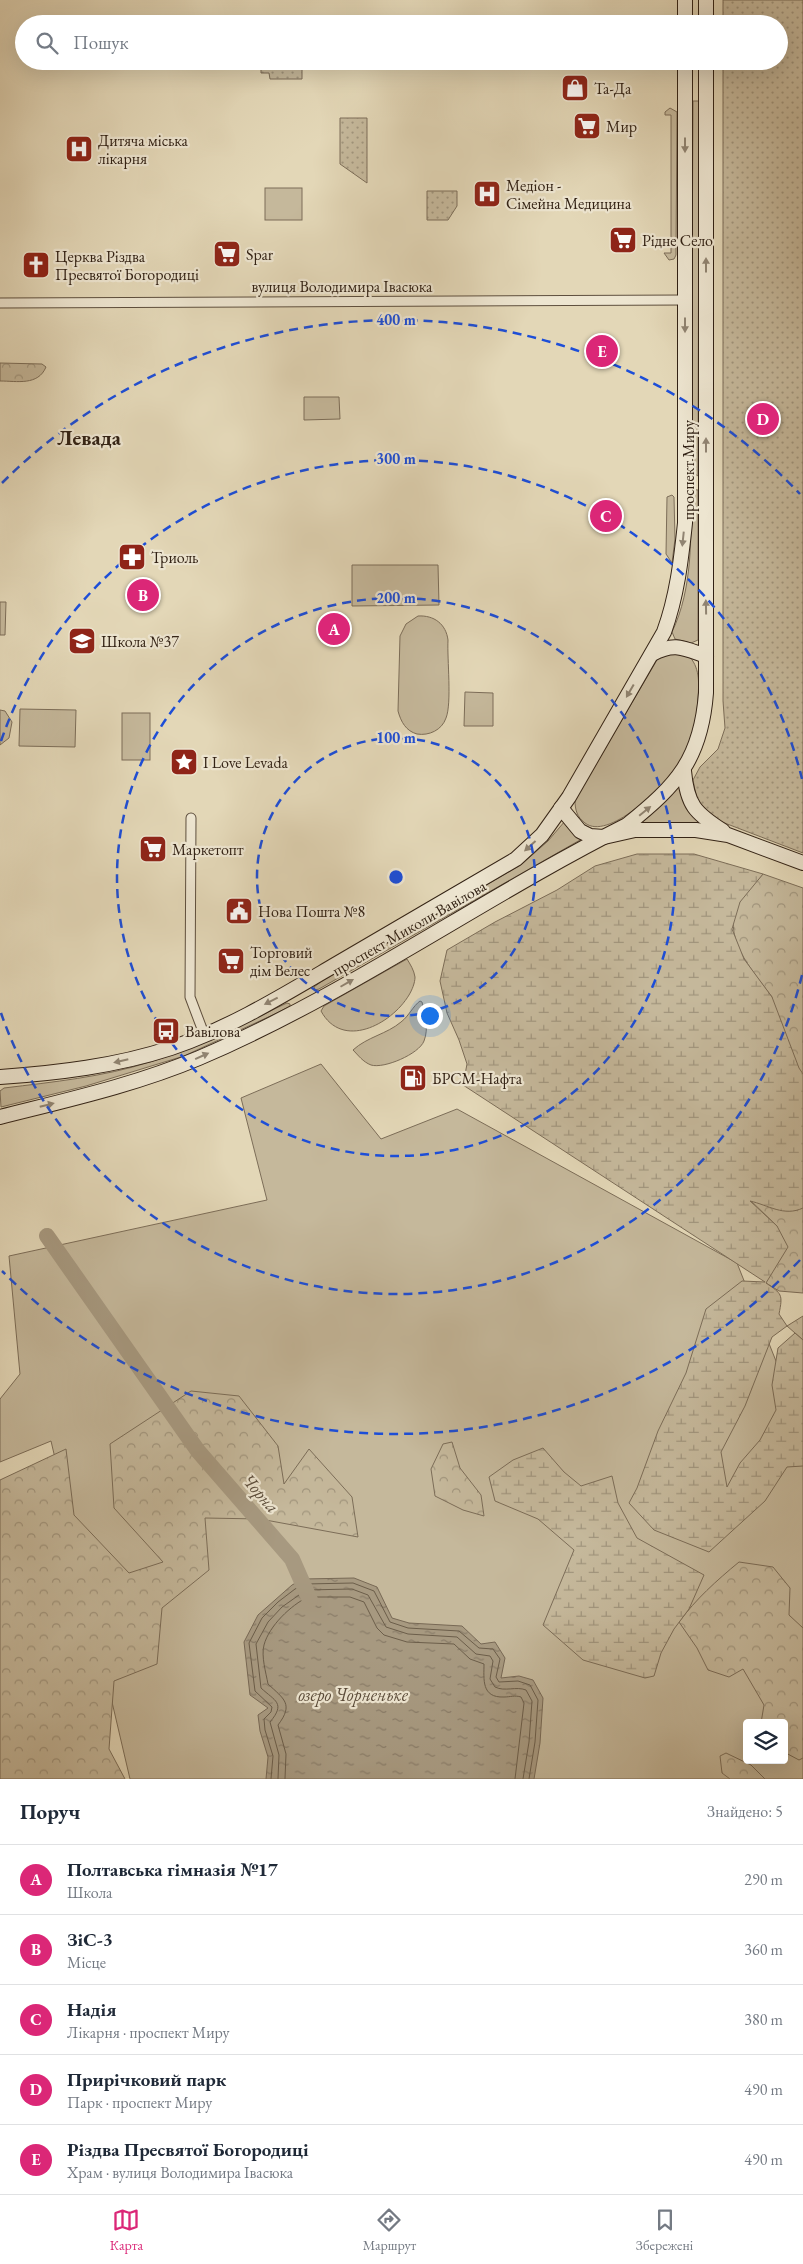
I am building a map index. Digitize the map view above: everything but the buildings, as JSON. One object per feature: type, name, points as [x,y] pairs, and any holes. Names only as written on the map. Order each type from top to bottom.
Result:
[{"type":"main road","points":[[685,0],[685,15]]},
{"type":"main road","points":[[706,0],[706,15]]},
{"type":"main road","name":"проспект Миру","points":[[561,808],[664,632],[673,606],[680,570],[685,523],[685,70]]},
{"type":"main road","name":"проспект Миру","points":[[604,836],[627,825],[652,805],[684,771],[695,747],[703,721],[706,693],[706,70]]},
{"type":"main road","points":[[685,96],[705,96]]},
{"type":"main road","points":[[685,482],[706,483]]},
{"type":"main road","points":[[652,654],[666,647],[676,646],[706,656]]},
{"type":"main road","points":[[684,771],[690,804],[700,816],[728,834],[803,863]]},
{"type":"main road","points":[[561,808],[580,831],[590,836],[667,828],[728,834]]},
{"type":"main road","name":"проспект Миколи Вавілова","points":[[0,1077],[83,1069],[118,1062],[172,1047],[204,1034],[296,988],[516,858],[542,835],[561,808]]},
{"type":"main road","name":"проспект Миколи Вавілова","points":[[0,1117],[85,1095],[178,1066],[306,1006],[604,836]]},
{"type":"main road","points":[[296,988],[306,1006]]},
{"type":"street","name":"вулиця Володимира Івасюка","points":[[0,303],[685,300]]},
{"type":"street","points":[[191,818],[190,997],[204,1034]]},
{"type":"green space","points":[[723,0],[803,0],[803,853],[710,816],[701,807],[693,780],[700,767],[718,749],[725,728],[723,701],[723,70],[788,70],[788,15],[723,15]]},
{"type":"green space","points":[[261,70],[302,70],[302,79],[270,79],[269,73],[261,73]]},
{"type":"green space","points":[[693,101],[699,101],[698,476],[691,471]]},
{"type":"green space","points":[[670,108],[677,112],[676,255],[674,259],[669,260],[664,253],[671,253],[671,115],[665,115],[665,112]]},
{"type":"green space","points":[[340,118],[367,118],[367,183],[340,164]]},
{"type":"green space","points":[[265,188],[302,188],[302,220],[265,220]]},
{"type":"green space","points":[[427,191],[457,191],[457,206],[448,220],[427,220]]},
{"type":"green space","points":[[0,363],[42,364],[46,367],[38,377],[32,380],[20,382],[0,381]]},
{"type":"green space","points":[[304,397],[339,397],[340,419],[304,420]]},
{"type":"green space","points":[[691,489],[698,490],[698,640],[691,643],[675,639],[672,632],[684,598],[687,580],[691,544]]},
{"type":"green space","points":[[672,495],[674,497],[675,539],[672,563],[666,554],[667,497]]},
{"type":"green space","points":[[352,565],[438,565],[439,605],[352,606]]},
{"type":"green space","points":[[0,602],[6,602],[5,635],[0,635]]},
{"type":"green space","points":[[418,616],[429,617],[442,625],[448,640],[448,711],[444,722],[438,729],[422,734],[413,733],[407,728],[402,722],[398,711],[400,636],[406,624]]},
{"type":"green space","points":[[669,652],[688,655],[695,665],[698,675],[696,717],[692,736],[685,753],[668,778],[634,810],[607,825],[595,827],[585,823],[577,813],[575,800],[657,660]]},
{"type":"green space","points":[[465,692],[493,693],[493,726],[464,726]]},
{"type":"green space","points":[[20,709],[76,710],[75,747],[19,746]]},
{"type":"green space","points":[[0,710],[5,711],[12,722],[9,738],[0,745]]},
{"type":"green space","points":[[122,713],[150,713],[150,760],[122,760]]},
{"type":"green space","points":[[679,787],[687,806],[705,825],[631,826],[659,807]]},
{"type":"green space","points":[[565,821],[582,837],[580,840],[315,990],[314,987],[322,981],[522,864],[548,841]]},
{"type":"green space","points":[[637,854],[694,854],[763,874],[740,902],[732,929],[744,959],[772,997],[803,1074],[803,1208],[783,1211],[750,1201],[777,1226],[788,1247],[766,1283],[780,1295],[779,1314],[787,1326],[772,1337],[745,1406],[721,1452],[727,1487],[740,1463],[760,1440],[776,1410],[772,1385],[778,1348],[795,1333],[803,1340],[803,1466],[787,1467],[765,1501],[709,1552],[654,1530],[629,1503],[637,1488],[658,1431],[686,1373],[706,1309],[742,1281],[765,1282],[463,1085],[467,1064],[447,1013],[440,981],[447,950],[495,922],[557,890],[595,866]]},
{"type":"green space","points":[[763,874],[803,888],[803,1293],[779,1291],[766,1283],[777,1226],[749,1199],[772,997],[741,952],[733,927],[740,901]]},
{"type":"green space","points":[[407,959],[415,977],[412,989],[401,1006],[379,1024],[353,1031],[341,1029],[330,1023],[321,1011],[324,1006]]},
{"type":"green space","points":[[420,1001],[422,1002],[426,1021],[426,1031],[424,1041],[415,1051],[392,1063],[377,1066],[366,1062],[353,1050],[364,1042],[390,1030],[404,1020]]},
{"type":"green space","points":[[287,1003],[290,1006],[277,1013],[184,1056],[86,1086],[1,1107],[0,1091],[4,1088],[96,1075],[150,1062],[202,1043]]},
{"type":"green space","points":[[321,1064],[381,1139],[457,1109],[737,1263],[803,1429],[803,1779],[130,1779],[51,1441],[0,1462],[0,1399],[20,1374],[9,1256],[267,1200],[241,1098]]},
{"type":"green space","points":[[803,1316],[803,1340],[787,1326]]},
{"type":"green space","points":[[191,1391],[239,1396],[278,1446],[284,1484],[309,1449],[352,1497],[358,1537],[260,1519],[205,1518],[209,1570],[162,1608],[157,1664],[114,1681],[109,1749],[125,1779],[0,1779],[0,1480],[66,1449],[74,1515],[129,1573],[163,1562],[114,1508],[110,1444]]},
{"type":"green space","points":[[452,1442],[460,1468],[481,1495],[484,1516],[463,1510],[435,1496],[431,1469],[443,1444]]},
{"type":"green space","points":[[543,1448],[564,1472],[581,1486],[612,1476],[618,1503],[637,1538],[704,1575],[689,1609],[674,1629],[661,1653],[654,1676],[645,1678],[583,1660],[543,1625],[574,1550],[538,1519],[495,1501],[489,1477],[513,1460]]},
{"type":"green space","points":[[739,1562],[773,1567],[790,1588],[789,1615],[803,1628],[803,1758],[799,1760],[788,1754],[788,1719],[762,1719],[764,1705],[743,1669],[729,1677],[708,1670],[697,1648],[679,1622],[722,1576]]},
{"type":"green space","points":[[726,1753],[743,1761],[743,1764],[751,1765],[765,1779],[730,1779],[722,1773],[720,1756]]},
{"type":"water","name":"озеро Чорненьке","points":[[354,1578],[377,1587],[392,1618],[409,1623],[462,1626],[481,1644],[495,1642],[505,1658],[501,1678],[519,1676],[533,1680],[543,1698],[540,1743],[534,1779],[266,1779],[268,1757],[260,1731],[258,1715],[268,1708],[250,1695],[244,1642],[258,1615],[292,1585],[303,1579]]},
{"type":"waterway","name":"Чорна","points":[[47,1236],[198,1451],[292,1559],[310,1600]]},
{"type":"place","name":"Та-Да","points":[[575,88]]},
{"type":"place","name":"Мир","points":[[587,126]]},
{"type":"place","name":"Дитяча міська лікарня","points":[[79,149]]},
{"type":"place","name":"Медіон - Сімейна Медицина","points":[[487,194]]},
{"type":"place","name":"Рідне Село","points":[[623,240]]},
{"type":"place","name":"Spar","points":[[227,254]]},
{"type":"place","name":"Церква Різдва Пресвятої Богородиці","points":[[36,265]]},
{"type":"place","name":"Різдва Пресвятої Богородиці","points":[[602,351]]},
{"type":"place","name":"Прирічковий парк","points":[[763,419]]},
{"type":"place","name":"Надія","points":[[606,516]]},
{"type":"place","name":"Триоль","points":[[132,557]]},
{"type":"place","name":"ЗіС-3","points":[[143,595]]},
{"type":"place","name":"Полтавська гімназія №17","points":[[334,629]]},
{"type":"place","name":"Школа №37","points":[[82,641]]},
{"type":"place","name":"I Love Levada","points":[[184,762]]},
{"type":"place","name":"Маркетопт","points":[[153,849]]},
{"type":"place","name":"Нова Пошта №8","points":[[239,911]]},
{"type":"place","name":"Торговий дім Велес","points":[[231,961]]},
{"type":"place","name":"Вавілова","points":[[166,1031]]},
{"type":"place","name":"БРСМ-Нафта","points":[[413,1078]]},
{"type":"district","name":"Левада","points":[[89,437]]}]
